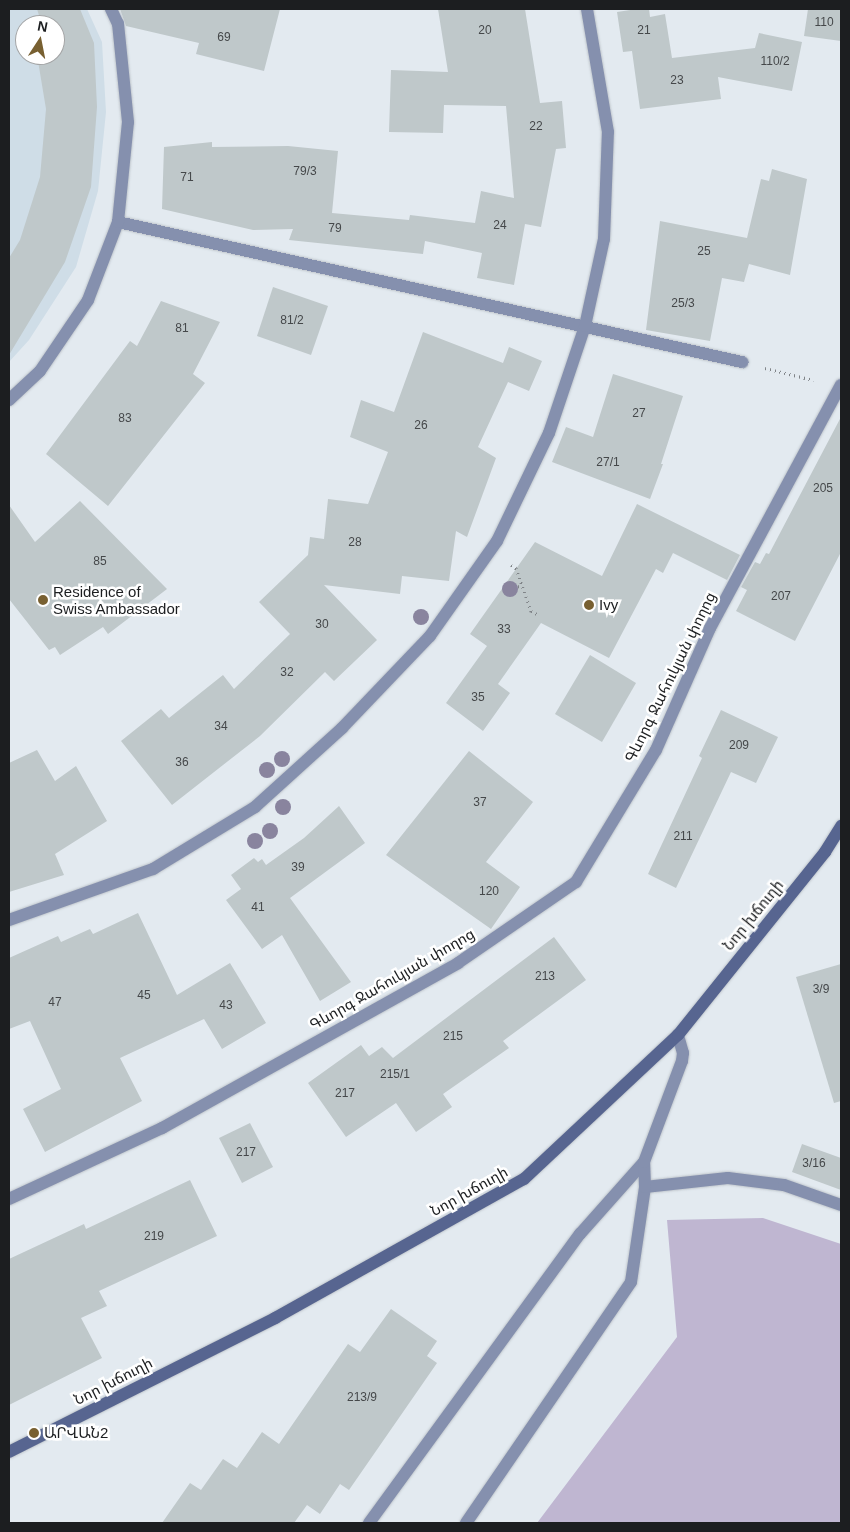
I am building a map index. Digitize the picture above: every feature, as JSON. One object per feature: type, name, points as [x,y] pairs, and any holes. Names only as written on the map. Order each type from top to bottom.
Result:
[{"type":"main road","name":"Նոր խճուղի","points":[[9,1452],[275,1318],[524,1179],[678,1035],[825,852],[841,826]]},
{"type":"street","points":[[9,400],[40,371],[88,300],[118,222],[128,122],[118,24],[110,9]]},
{"type":"street","points":[[9,920],[153,869],[255,807],[342,728],[430,636],[497,541],[549,433],[585,326],[604,239],[608,132],[587,9]]},
{"type":"street","points":[[118,222],[742,362]]},
{"type":"street","name":"Գևորգ Ջահուկյան փողոց","points":[[9,1199],[162,1128],[458,963],[576,882],[656,750],[710,628],[841,386]]},
{"type":"street","points":[[369,1523],[580,1234],[644,1162],[682,1061],[683,1053],[678,1035]]},
{"type":"street","points":[[466,1523],[631,1282],[645,1187],[644,1162]]},
{"type":"street","points":[[645,1187],[728,1178],[784,1185],[841,1205]]},
{"type":"path","points":[[742,362],[841,386]]},
{"type":"path","points":[[488,553],[516,568],[524,586],[525,598],[531,611],[537,614]]},
{"type":"path","points":[[508,587],[524,586]]},
{"type":"shaded area","points":[[9,9],[87,9],[102,42],[106,112],[98,191],[76,267],[29,340],[9,362]]},
{"type":"shaded area","points":[[763,1218],[841,1244],[841,1523],[537,1523],[677,1337],[667,1220]]},
{"type":"building","points":[[37,9],[80,9],[94,43],[97,107],[91,187],[65,262],[9,355],[9,258],[20,240],[40,177],[46,109],[39,65],[65,65],[65,15],[39,15]]},
{"type":"building","points":[[120,9],[280,9],[264,71],[196,54],[199,43],[126,26]]},
{"type":"building","points":[[438,9],[525,9],[540,103],[562,101],[566,148],[556,149],[541,227],[525,224],[514,285],[477,278],[482,253],[425,241],[423,254],[289,240],[293,229],[253,230],[162,209],[164,147],[212,142],[212,147],[288,146],[338,151],[332,213],[409,220],[410,215],[475,223],[481,191],[514,198],[506,106],[444,105],[443,133],[389,132],[391,70],[448,72]]},
{"type":"building","points":[[649,9],[650,17],[665,14],[672,58],[755,48],[759,33],[802,42],[792,91],[718,77],[721,99],[640,109],[632,51],[623,52],[617,12]]},
{"type":"building","points":[[808,9],[841,9],[841,41],[804,36]]},
{"type":"building","points":[[772,169],[807,179],[790,275],[749,264],[744,282],[722,278],[710,341],[646,330],[660,221],[747,238],[761,179],[769,181]]},
{"type":"building","points":[[273,287],[328,306],[311,355],[257,336]]},
{"type":"building","points":[[161,301],[220,322],[193,374],[205,383],[108,506],[46,454],[130,341],[137,346]]},
{"type":"building","points":[[423,332],[503,363],[509,347],[542,361],[529,391],[508,382],[478,447],[496,458],[467,537],[456,531],[449,581],[402,576],[400,594],[324,585],[377,640],[334,681],[325,672],[260,736],[172,805],[121,741],[161,709],[169,718],[223,675],[234,689],[290,634],[259,602],[308,555],[310,537],[324,539],[328,499],[368,504],[388,452],[350,437],[361,400],[394,412]]},
{"type":"building","points":[[613,374],[683,396],[661,464],[663,464],[650,499],[552,462],[566,427],[593,437]]},
{"type":"building","points":[[841,417],[841,552],[795,641],[736,611],[747,590],[741,587],[755,562],[760,564],[766,553],[769,554]]},
{"type":"building","points":[[80,501],[167,589],[108,634],[103,627],[60,655],[55,647],[49,650],[9,599],[9,505],[35,542]]},
{"type":"building","points":[[637,504],[740,555],[727,580],[673,553],[663,573],[656,569],[609,658],[541,623],[498,684],[510,693],[483,731],[446,703],[487,646],[470,634],[535,542],[602,576]]},
{"type":"building","points":[[590,655],[636,683],[602,742],[555,714]]},
{"type":"building","points":[[721,710],[778,737],[756,783],[731,772],[676,888],[648,874],[702,758],[699,756]]},
{"type":"building","points":[[37,750],[55,781],[76,766],[107,821],[55,854],[64,875],[9,892],[9,763]]},
{"type":"building","points":[[469,751],[533,802],[486,862],[520,887],[491,929],[386,855]]},
{"type":"building","points":[[339,806],[365,843],[290,898],[351,982],[320,1001],[282,935],[262,949],[226,900],[241,889],[231,875],[254,858],[258,862],[262,859],[266,865],[304,838]]},
{"type":"building","points":[[138,913],[177,995],[230,963],[266,1023],[222,1049],[204,1019],[120,1058],[142,1101],[45,1152],[23,1109],[61,1089],[30,1021],[9,1029],[9,958],[58,936],[61,942],[90,929],[93,934]]},
{"type":"building","points":[[554,937],[586,980],[503,1041],[509,1048],[443,1094],[452,1107],[416,1132],[396,1103],[346,1137],[308,1083],[361,1045],[369,1056],[382,1047],[393,1058]]},
{"type":"building","points":[[841,964],[841,1101],[834,1103],[796,977]]},
{"type":"building","points":[[250,1123],[273,1167],[242,1183],[219,1138]]},
{"type":"building","points":[[802,1144],[841,1158],[841,1190],[792,1172]]},
{"type":"building","points":[[190,1180],[217,1236],[99,1291],[107,1306],[81,1318],[102,1358],[9,1405],[9,1259],[84,1224],[86,1229]]},
{"type":"building","points":[[391,1309],[437,1341],[427,1356],[437,1363],[349,1490],[340,1484],[320,1514],[307,1505],[294,1523],[162,1523],[190,1483],[201,1490],[223,1459],[237,1468],[262,1432],[279,1444],[348,1344],[360,1352]]},
{"type":"place","name":"Residence of Swiss Ambassador","points":[[43,600]]},
{"type":"place","name":"Ivy","points":[[589,605]]},
{"type":"place","name":"ԱՐՎԱՆ2","points":[[34,1433]]}]
